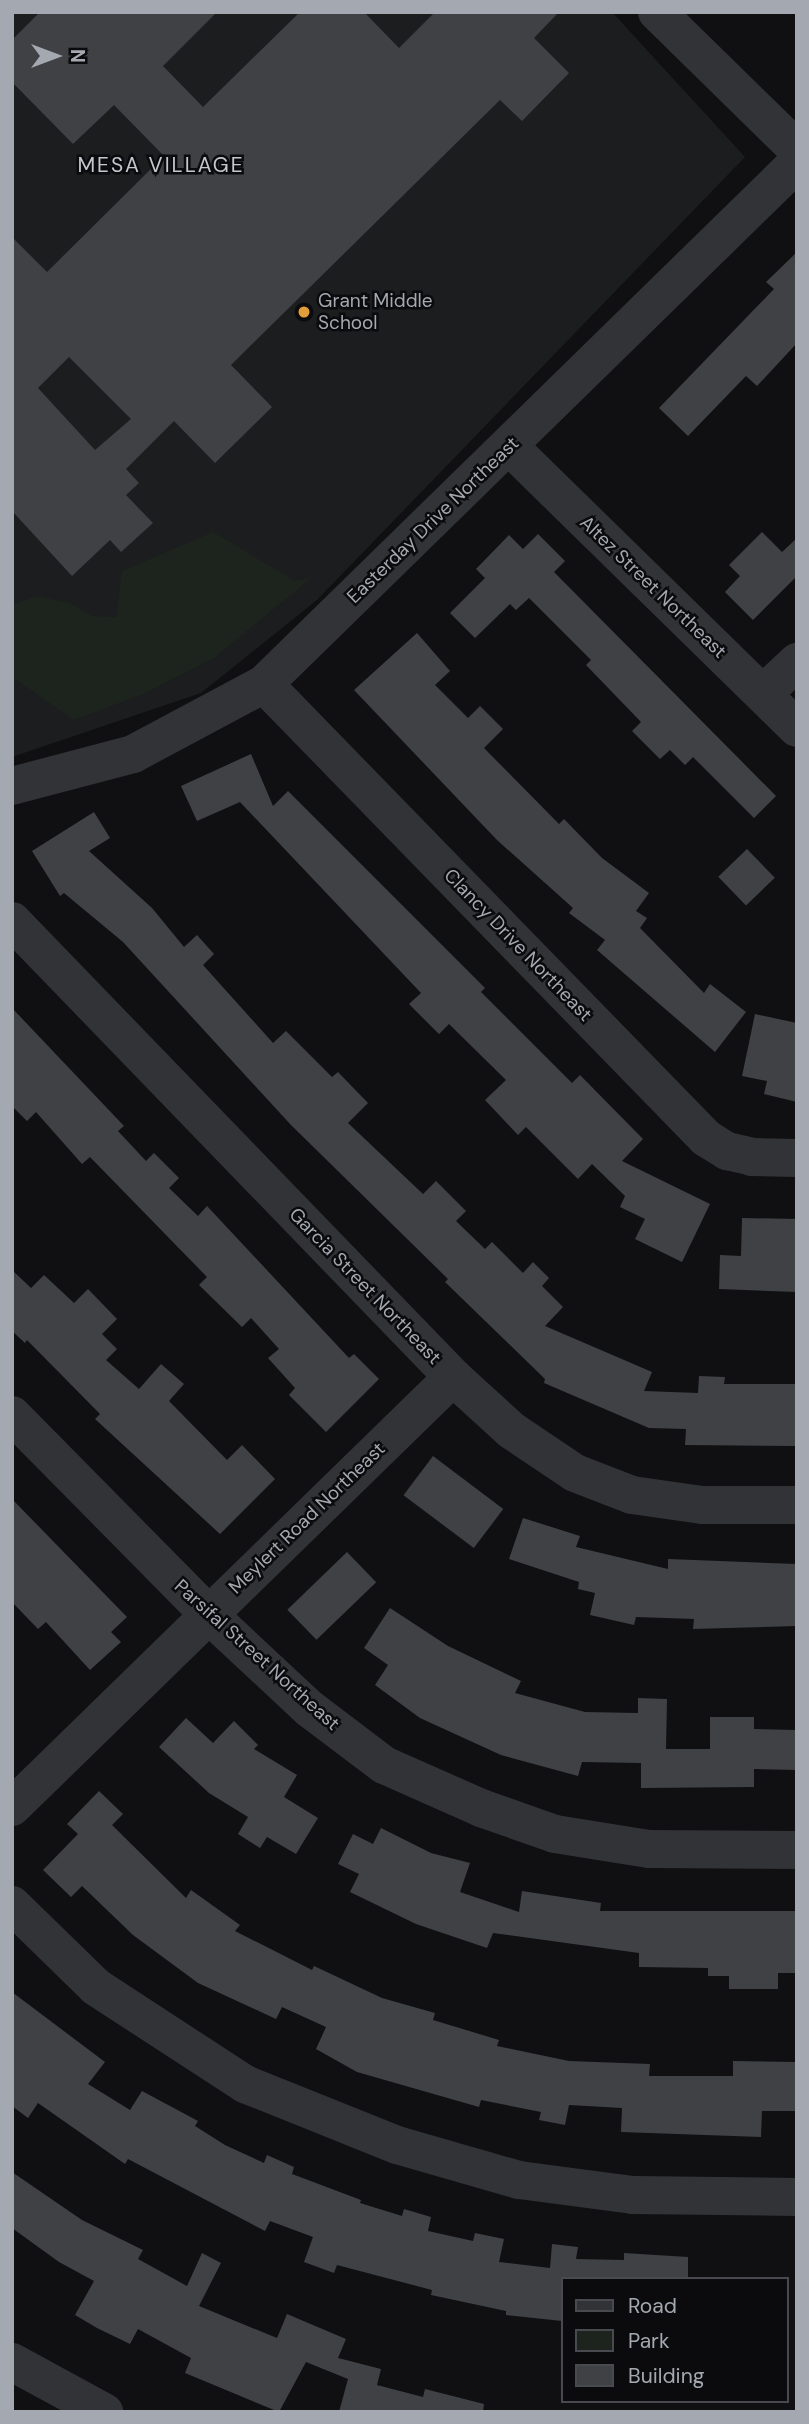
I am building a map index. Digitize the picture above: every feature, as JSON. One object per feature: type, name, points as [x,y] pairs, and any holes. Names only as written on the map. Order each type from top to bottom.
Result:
[{"type":"street","points":[[657,12],[797,149]]},
{"type":"street","name":"Easterday Drive Northeast","points":[[12,786],[133,754],[264,684],[797,163]]},
{"type":"street","name":"Altez Street Northeast","points":[[509,446],[797,727]]},
{"type":"street","points":[[763,694],[797,662]]},
{"type":"street","name":"Clancy Drive Northeast","points":[[264,684],[706,1138],[727,1151],[752,1157],[797,1158]]},
{"type":"street","name":"Garcia Street Northeast","points":[[12,921],[453,1377],[511,1430],[564,1466],[632,1495],[702,1505],[797,1505]]},
{"type":"street","name":"Meylert Road Northeast","points":[[12,1807],[453,1377]]},
{"type":"street","name":"Parsifal Street Northeast","points":[[12,1415],[208,1614],[310,1709],[384,1765],[481,1808],[555,1834],[649,1849],[797,1850]]},
{"type":"street","points":[[12,1905],[96,1987],[245,2084],[397,2145],[519,2180],[633,2195],[797,2197]]},
{"type":"street","points":[[12,2362],[104,2412]]},
{"type":"shaded area","name":"Grant Middle School","points":[[12,12],[612,12],[745,157],[317,600],[201,693],[12,757]]},
{"type":"green space","points":[[213,532],[295,581],[311,578],[214,658],[143,694],[74,720],[12,677],[12,605],[36,596],[70,603],[92,616],[116,617],[122,571]]},
{"type":"building","points":[[40,12],[217,12],[163,66],[203,107],[300,12],[364,12],[399,48],[435,12],[559,12],[534,38],[569,73],[522,121],[500,100],[231,365],[272,407],[215,463],[174,421],[126,469],[139,483],[126,495],[153,523],[121,552],[110,540],[72,576],[12,511],[12,237],[47,272],[164,156],[114,105],[73,144],[12,82],[12,40]],"holes":[[[69,357],[131,419],[95,450],[38,388]]]},
{"type":"building","points":[[797,252],[797,343],[757,386],[746,376],[688,436],[659,408],[774,289],[766,282]]},
{"type":"building","points":[[762,532],[782,552],[797,538],[797,576],[753,620],[725,592],[740,576],[729,565]]},
{"type":"building","points":[[538,534],[565,561],[554,572],[776,796],[754,818],[693,757],[685,765],[670,750],[660,759],[632,731],[641,722],[586,665],[591,660],[529,598],[516,610],[510,604],[475,638],[450,613],[485,578],[476,569],[509,535],[523,549]]},
{"type":"building","points":[[417,633],[450,671],[435,685],[468,718],[480,706],[503,729],[484,748],[559,824],[564,819],[602,858],[649,893],[636,911],[647,918],[640,928],[704,993],[710,984],[746,1012],[715,1052],[597,950],[605,940],[569,913],[573,908],[497,840],[354,690]]},
{"type":"building","points":[[251,754],[273,806],[288,791],[485,988],[481,992],[572,1083],[580,1075],[643,1139],[622,1161],[710,1204],[682,1262],[635,1239],[645,1219],[620,1207],[625,1196],[592,1164],[578,1179],[526,1127],[518,1135],[485,1100],[506,1080],[449,1024],[439,1034],[409,1004],[421,993],[240,802],[197,821],[181,786]]},
{"type":"building","points":[[94,812],[110,838],[89,851],[152,908],[184,947],[197,935],[214,954],[203,965],[273,1043],[286,1031],[332,1077],[338,1072],[368,1103],[348,1123],[423,1194],[436,1181],[466,1211],[456,1221],[485,1249],[492,1242],[523,1273],[533,1262],[549,1278],[542,1286],[563,1307],[545,1326],[652,1372],[644,1391],[698,1393],[699,1376],[725,1377],[724,1384],[797,1384],[797,1446],[685,1445],[686,1429],[649,1428],[544,1383],[545,1379],[445,1282],[448,1279],[291,1125],[123,942],[64,893],[60,896],[32,851]]},
{"type":"building","points":[[747,849],[775,878],[746,906],[718,877]]},
{"type":"building","points":[[12,1008],[124,1126],[118,1131],[146,1161],[154,1153],[179,1178],[169,1188],[198,1216],[207,1206],[349,1358],[354,1354],[379,1379],[326,1432],[289,1395],[295,1388],[268,1358],[279,1349],[251,1318],[242,1327],[199,1285],[207,1277],[90,1157],[82,1164],[36,1112],[27,1121],[12,1106]]},
{"type":"building","points":[[755,1014],[797,1023],[797,1102],[764,1094],[767,1081],[742,1076]]},
{"type":"building","points":[[742,1218],[797,1219],[797,1292],[719,1289],[720,1255],[741,1256]]},
{"type":"building","points":[[12,1270],[31,1288],[44,1275],[74,1303],[88,1289],[117,1319],[102,1334],[117,1349],[106,1360],[139,1389],[161,1364],[184,1384],[169,1401],[227,1460],[242,1445],[275,1479],[220,1534],[95,1419],[100,1414],[27,1340],[25,1343],[12,1331]]},
{"type":"building","points":[[433,1456],[503,1509],[474,1548],[404,1495]]},
{"type":"building","points":[[12,1499],[127,1617],[111,1632],[121,1642],[90,1670],[46,1622],[38,1629],[12,1602]]},
{"type":"building","points":[[523,1518],[580,1536],[576,1547],[668,1569],[668,1559],[797,1564],[797,1626],[693,1629],[694,1619],[636,1617],[634,1625],[590,1615],[595,1593],[578,1589],[579,1582],[509,1559]]},
{"type":"building","points":[[347,1552],[376,1582],[316,1640],[287,1610]]},
{"type":"building","points":[[390,1608],[448,1646],[521,1681],[515,1693],[585,1712],[638,1713],[638,1698],[667,1699],[666,1749],[710,1749],[710,1717],[754,1717],[754,1729],[797,1730],[797,1770],[754,1769],[754,1787],[641,1788],[641,1763],[582,1762],[578,1776],[501,1755],[420,1718],[375,1685],[388,1665],[364,1648]]},
{"type":"building","points":[[186,1718],[213,1743],[234,1721],[258,1745],[254,1749],[297,1775],[284,1797],[318,1818],[296,1854],[267,1837],[260,1848],[238,1834],[248,1817],[209,1793],[159,1747]]},
{"type":"building","points":[[99,1791],[123,1814],[112,1825],[186,1898],[191,1890],[240,1925],[235,1931],[312,1970],[314,1966],[382,1998],[435,2013],[433,2020],[499,2040],[497,2046],[569,2061],[650,2064],[649,2076],[733,2076],[733,2061],[797,2062],[797,2111],[762,2111],[761,2137],[621,2132],[622,2108],[569,2105],[565,2125],[539,2120],[541,2112],[481,2100],[479,2107],[357,2072],[316,2049],[326,2027],[282,2007],[276,2019],[198,1983],[133,1935],[82,1886],[71,1897],[43,1870],[78,1834],[67,1824]]},
{"type":"building","points":[[381,1828],[431,1853],[470,1863],[460,1892],[519,1912],[522,1891],[601,1903],[600,1911],[797,1911],[797,1973],[778,1973],[778,1989],[729,1989],[729,1976],[708,1976],[708,1968],[639,1967],[639,1953],[493,1933],[487,1948],[416,1924],[350,1892],[359,1874],[338,1864],[353,1834],[373,1844]]},
{"type":"building","points":[[12,1992],[105,2062],[88,2084],[130,2110],[142,2091],[198,2121],[195,2126],[225,2145],[264,2163],[267,2155],[294,2167],[292,2174],[361,2200],[360,2203],[402,2216],[404,2209],[431,2217],[428,2231],[473,2241],[475,2233],[504,2239],[499,2262],[550,2268],[552,2244],[578,2247],[576,2259],[624,2260],[624,2253],[688,2257],[688,2277],[560,2277],[560,2321],[506,2315],[506,2311],[431,2295],[432,2290],[337,2265],[334,2273],[304,2262],[313,2237],[270,2221],[265,2231],[128,2159],[125,2164],[38,2103],[28,2118],[12,2106]]},
{"type":"building","points":[[12,2172],[82,2220],[143,2250],[138,2259],[187,2286],[202,2253],[221,2263],[199,2306],[277,2338],[287,2314],[346,2339],[338,2358],[381,2369],[377,2385],[423,2397],[425,2389],[484,2404],[483,2412],[339,2412],[348,2379],[306,2362],[279,2412],[185,2373],[191,2358],[138,2329],[130,2344],[75,2315],[94,2281],[59,2262],[12,2228]]},
{"type":"place","name":"Grant Middle School","points":[[304,312]]},
{"type":"district","name":"MESA VILLAGE","points":[[161,165]]}]
